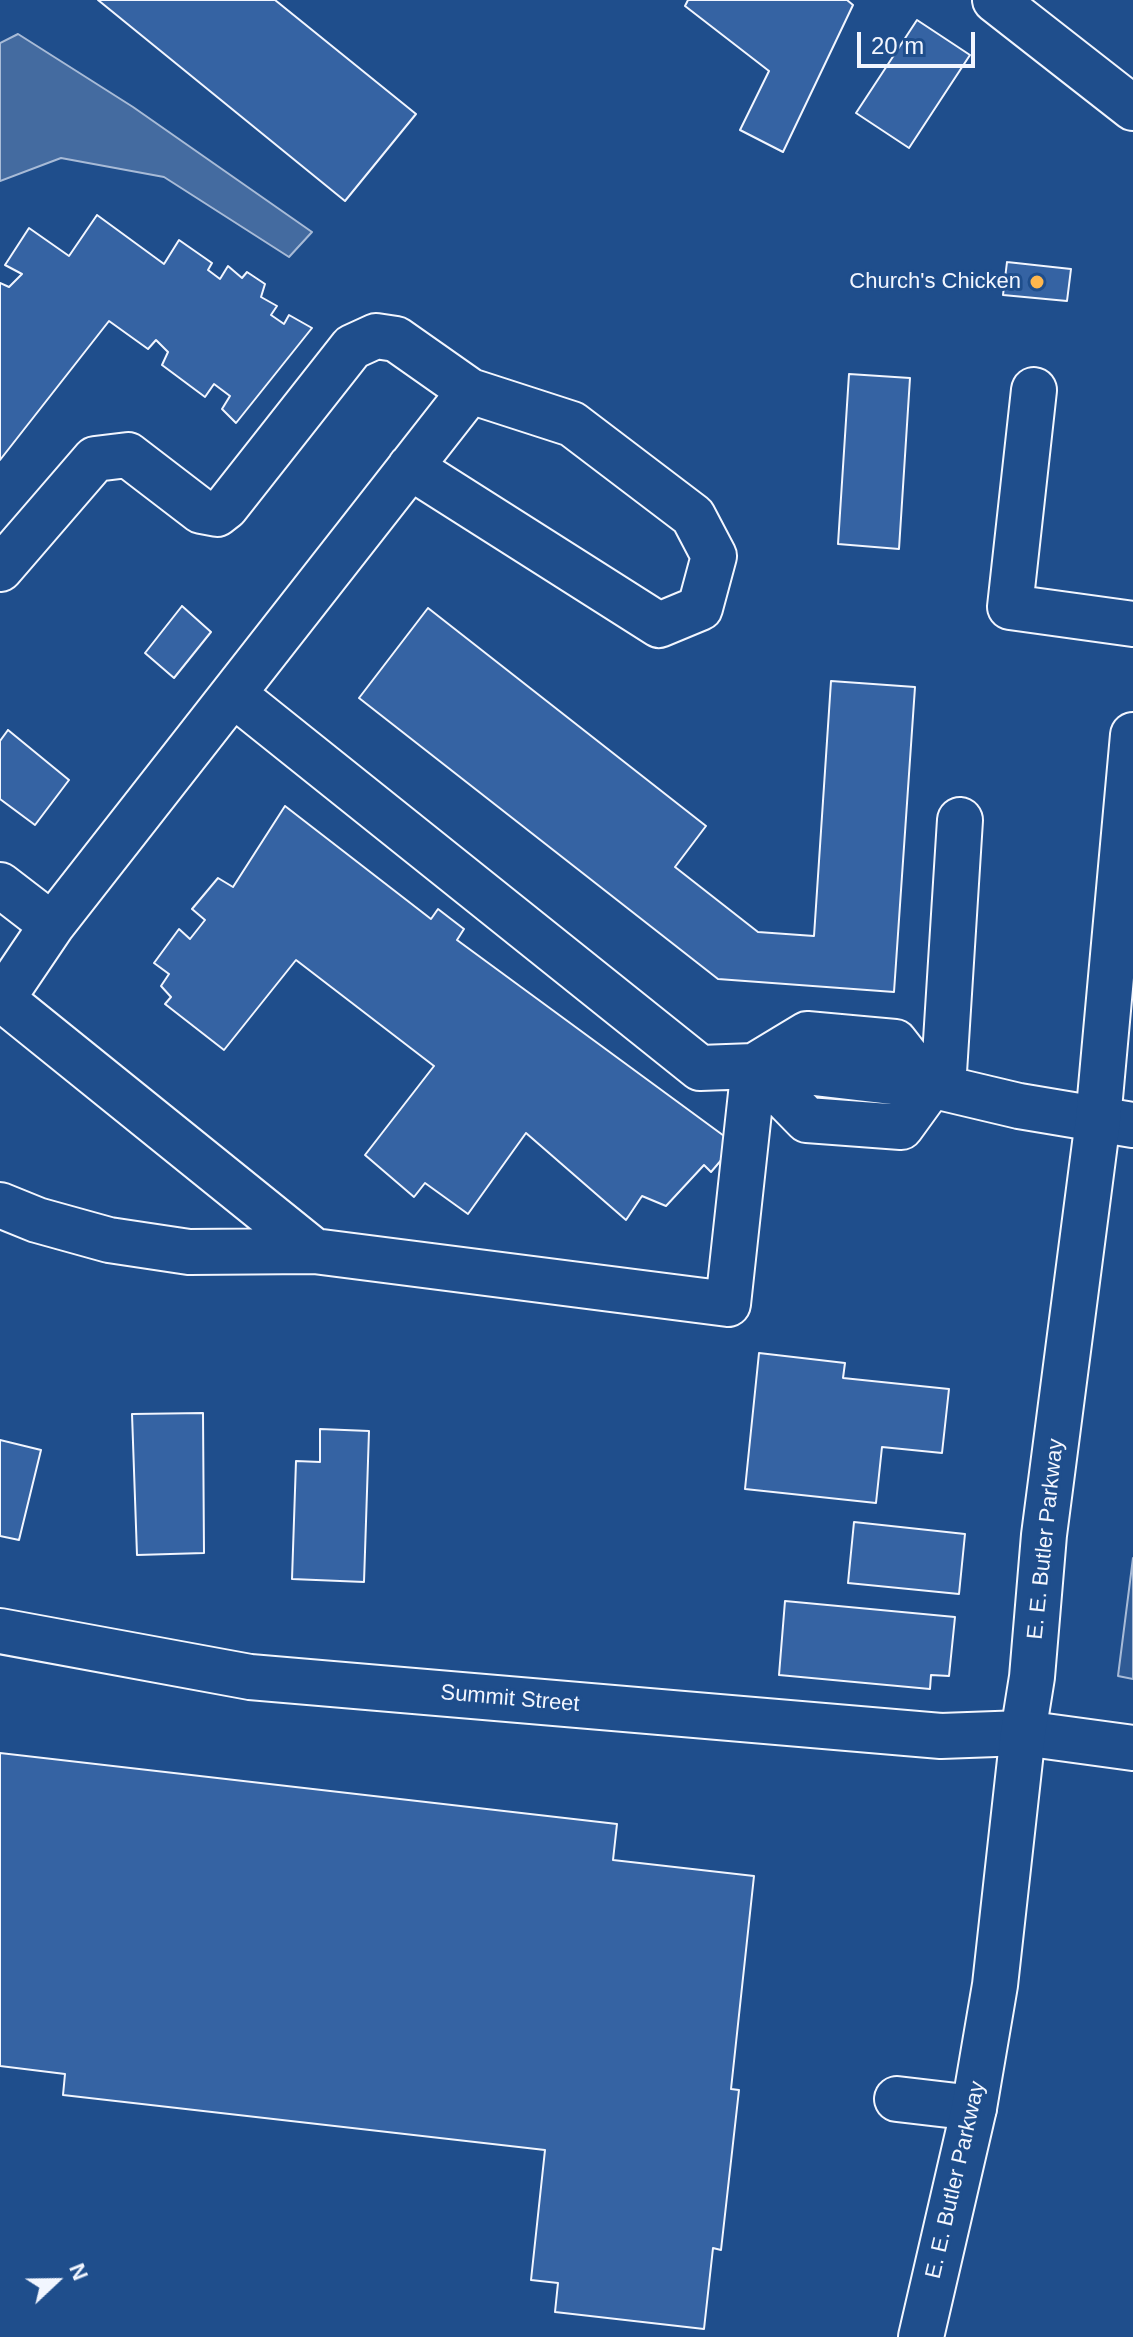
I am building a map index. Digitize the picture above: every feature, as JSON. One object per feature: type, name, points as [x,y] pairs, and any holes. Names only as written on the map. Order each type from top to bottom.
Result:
[{"type":"main road","points":[[995,0],[1133,108]]},
{"type":"main road","points":[[0,569],[95,459],[128,455],[201,511],[217,514],[226,507],[352,347],[376,336],[396,339],[470,391],[572,424],[693,516],[714,556],[700,608],[659,625],[410,467]]},
{"type":"main road","points":[[1034,390],[1010,607],[1133,624]]},
{"type":"main road","points":[[314,1251],[1,1000],[52,925],[470,391]]},
{"type":"main road","points":[[233,694],[700,1068],[754,1066],[807,1034],[895,1042],[936,1088],[1116,1122]]},
{"type":"main road","name":"E. E. Butler Parkway","points":[[921,2337],[974,2108],[999,1959],[1023,1733],[1032,1677],[1044,1535],[1116,1122],[1133,735]]},
{"type":"main road","points":[[754,1066],[807,1120],[901,1127],[936,1088],[960,820]]},
{"type":"main road","points":[[0,885],[52,925]]},
{"type":"main road","points":[[0,1205],[37,1220],[122,1242],[189,1252],[314,1251],[728,1304],[754,1066]]},
{"type":"main road","name":"Summit Street","points":[[0,1631],[250,1677],[941,1736],[1023,1733],[1133,1748]]},
{"type":"main road","points":[[897,2099],[974,2108]]},
{"type":"shaded area","points":[[18,34],[133,107],[312,232],[289,257],[164,177],[61,158],[0,181],[0,43]]},
{"type":"shaded area","points":[[1133,1558],[1133,1679],[1118,1676]]},
{"type":"building","points":[[98,0],[275,0],[416,114],[345,201]]},
{"type":"building","points":[[688,0],[847,0],[853,5],[783,152],[740,130],[769,71],[685,6]]},
{"type":"building","points":[[917,20],[970,55],[909,148],[856,113]]},
{"type":"building","points":[[97,215],[164,264],[179,240],[212,263],[208,270],[220,279],[228,266],[242,278],[247,272],[265,284],[261,297],[277,306],[271,315],[284,324],[289,315],[312,328],[236,423],[222,409],[230,396],[214,384],[205,397],[162,365],[168,352],[156,340],[148,349],[109,321],[0,460],[0,283],[9,287],[22,274],[5,265],[29,228],[69,256]]},
{"type":"building","name":"Church's Chicken","points":[[1007,262],[1071,269],[1067,301],[1003,295]]},
{"type":"building","points":[[849,374],[910,378],[899,549],[838,544]]},
{"type":"building","points":[[182,606],[211,632],[174,678],[145,653]]},
{"type":"building","points":[[428,608],[706,826],[675,867],[758,932],[814,936],[831,681],[915,687],[894,992],[718,979],[359,698]]},
{"type":"building","points":[[8,730],[69,780],[35,825],[0,799],[0,741]]},
{"type":"building","points":[[285,806],[431,919],[438,909],[464,929],[457,940],[735,1144],[711,1172],[704,1165],[666,1206],[642,1196],[626,1220],[526,1133],[468,1214],[425,1183],[414,1197],[365,1155],[434,1066],[296,960],[224,1050],[165,1004],[171,997],[161,986],[169,974],[154,963],[179,929],[190,939],[205,920],[192,909],[218,878],[233,887]]},
{"type":"building","points":[[759,1353],[845,1363],[843,1378],[949,1389],[942,1453],[882,1447],[876,1503],[745,1489]]},
{"type":"building","points":[[203,1413],[204,1553],[137,1555],[132,1414]]},
{"type":"building","points":[[320,1429],[369,1431],[364,1582],[292,1579],[296,1461],[320,1462]]},
{"type":"building","points":[[0,1440],[41,1450],[19,1540],[0,1536]]},
{"type":"building","points":[[854,1522],[965,1534],[959,1594],[848,1583]]},
{"type":"building","points":[[785,1601],[955,1617],[949,1676],[931,1675],[930,1689],[779,1675]]},
{"type":"building","points":[[0,1753],[617,1824],[613,1860],[754,1876],[731,2089],[739,2090],[721,2250],[713,2248],[704,2329],[555,2312],[558,2283],[531,2280],[545,2150],[63,2095],[65,2074],[0,2066]]},
{"type":"place","name":"Church's Chicken","points":[[1037,282]]}]
